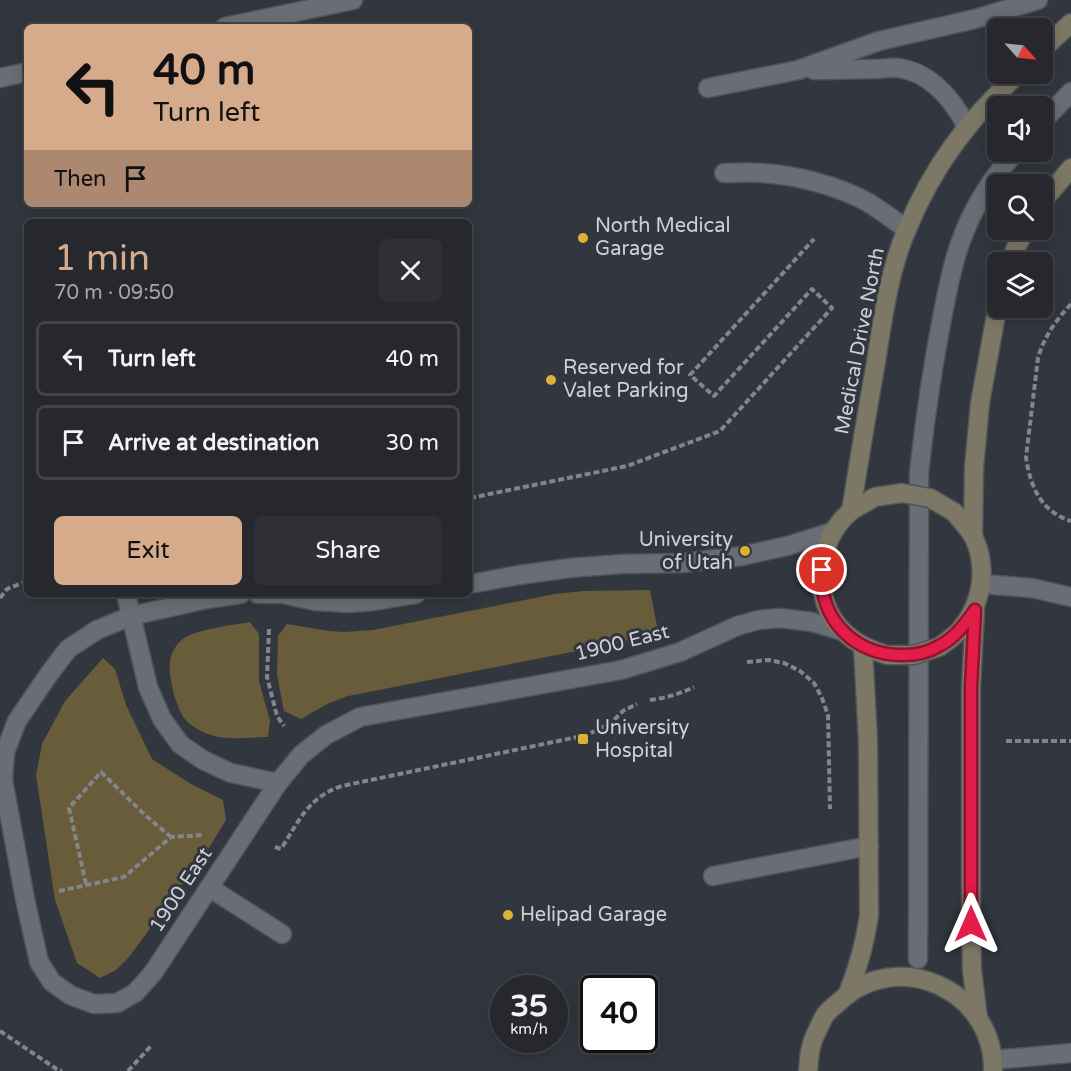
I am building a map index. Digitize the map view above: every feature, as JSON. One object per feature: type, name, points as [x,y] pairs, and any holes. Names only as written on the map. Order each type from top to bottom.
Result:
[{"type":"street","points":[[1053,40],[1071,23]]},
{"type":"street","name":"Medical Drive North","points":[[851,511],[884,311],[893,270],[906,230],[926,189],[950,149],[978,114],[1008,84]]},
{"type":"street","points":[[1053,189],[1071,168]]},
{"type":"street","points":[[978,1018],[972,970],[971,924],[971,687],[975,610],[982,584],[981,560],[973,536],[974,468],[980,403],[995,318]]},
{"type":"street","points":[[973,536],[954,512],[930,498],[902,494],[875,497],[851,511],[832,532],[822,556],[821,583],[827,609],[842,631],[863,647],[887,655],[914,655],[939,647],[959,631],[975,610]]},
{"type":"street","points":[[848,993],[866,939],[869,916],[868,742],[863,647]]},
{"type":"street","points":[[808,1071],[812,1043],[825,1015],[848,993],[867,983],[887,978],[909,977],[929,981],[948,989],[965,1002],[978,1018],[988,1038],[993,1066]]},
{"type":"lane","points":[[238,24],[353,0]]},
{"type":"lane","points":[[708,88],[798,70],[879,41],[975,19],[1038,0]]},
{"type":"lane","points":[[798,70],[899,68],[931,82],[946,94],[967,127]]},
{"type":"lane","points":[[0,78],[24,73]]},
{"type":"lane","points":[[1053,111],[1071,92]]},
{"type":"lane","points":[[918,959],[919,473],[926,407],[952,268],[963,234],[993,178],[1007,162]]},
{"type":"lane","points":[[724,173],[763,173],[802,178],[835,188],[867,202],[906,230]]},
{"type":"lane","points":[[472,584],[519,574],[570,568],[682,563],[742,556],[787,546],[832,532]]},
{"type":"lane","points":[[982,584],[1032,588],[1071,597]]},
{"type":"lane","points":[[127,597],[148,687],[162,719],[180,744],[204,760],[231,773],[278,783]]},
{"type":"lane","name":"1900 East","points":[[221,597],[131,616],[97,630],[68,649],[17,721],[5,752],[3,780],[39,962],[52,982],[70,995],[94,1004],[117,1003],[135,993],[153,973],[278,783],[301,755],[326,735],[360,717],[621,670],[680,652],[737,626],[758,620],[780,618],[812,621],[842,631]]},
{"type":"lane","points":[[296,597],[315,601],[349,603],[373,602],[400,597]]},
{"type":"lane","points":[[713,876],[870,846]]},
{"type":"lane","points":[[210,888],[282,934]]},
{"type":"lane","points":[[993,1066],[1071,1053]]},
{"type":"path","points":[[472,498],[627,466],[720,431],[832,308],[812,289],[714,396],[690,375],[814,239]]},
{"type":"path","points":[[1071,304],[1049,330],[1041,347],[1026,457],[1032,486],[1039,499],[1051,511],[1071,521]]},
{"type":"path","points":[[0,598],[7,589],[24,582]]},
{"type":"path","points":[[269,626],[267,677],[277,716],[285,728]]},
{"type":"path","points":[[742,664],[768,660],[784,663],[800,671],[814,683],[828,715],[830,809]]},
{"type":"path","points":[[269,844],[281,849],[309,805],[332,789],[587,735],[612,722],[623,711],[641,702],[661,699],[686,691],[702,682]]},
{"type":"path","points":[[1005,741],[1071,741]]},
{"type":"path","points":[[86,884],[69,808],[101,772],[171,837]]},
{"type":"path","points":[[60,890],[124,877],[171,837],[204,835]]},
{"type":"path","points":[[0,1031],[62,1071]]},
{"type":"path","points":[[128,1071],[151,1046]]},
{"type":"shaded area","points":[[650,590],[658,631],[618,643],[348,696],[329,703],[301,719],[284,711],[277,675],[278,636],[287,624],[329,631],[373,630],[555,594]]},
{"type":"shaded area","points":[[250,622],[259,634],[259,681],[270,721],[268,737],[230,738],[208,734],[187,722],[182,714],[173,692],[170,675],[171,655],[178,643],[189,636],[206,630]]},
{"type":"shaded area","points":[[103,658],[115,669],[126,705],[152,759],[191,784],[223,800],[226,820],[207,851],[129,957],[116,970],[100,978],[77,963],[55,900],[36,775],[42,744],[65,701]]},
{"type":"place","name":"North Medical Garage","points":[[583,238]]},
{"type":"place","name":"Reserved for Valet Parking","points":[[551,380]]},
{"type":"place","name":"University of Utah","points":[[745,551]]},
{"type":"place","name":"University Hospital","points":[[583,739]]},
{"type":"place","name":"Helipad Garage","points":[[508,915]]},
{"type":"route","points":[[822,570],[821,583],[827,609],[842,631],[863,647],[887,655],[914,655],[939,647],[959,631],[975,610],[971,687],[971,924]]}]
